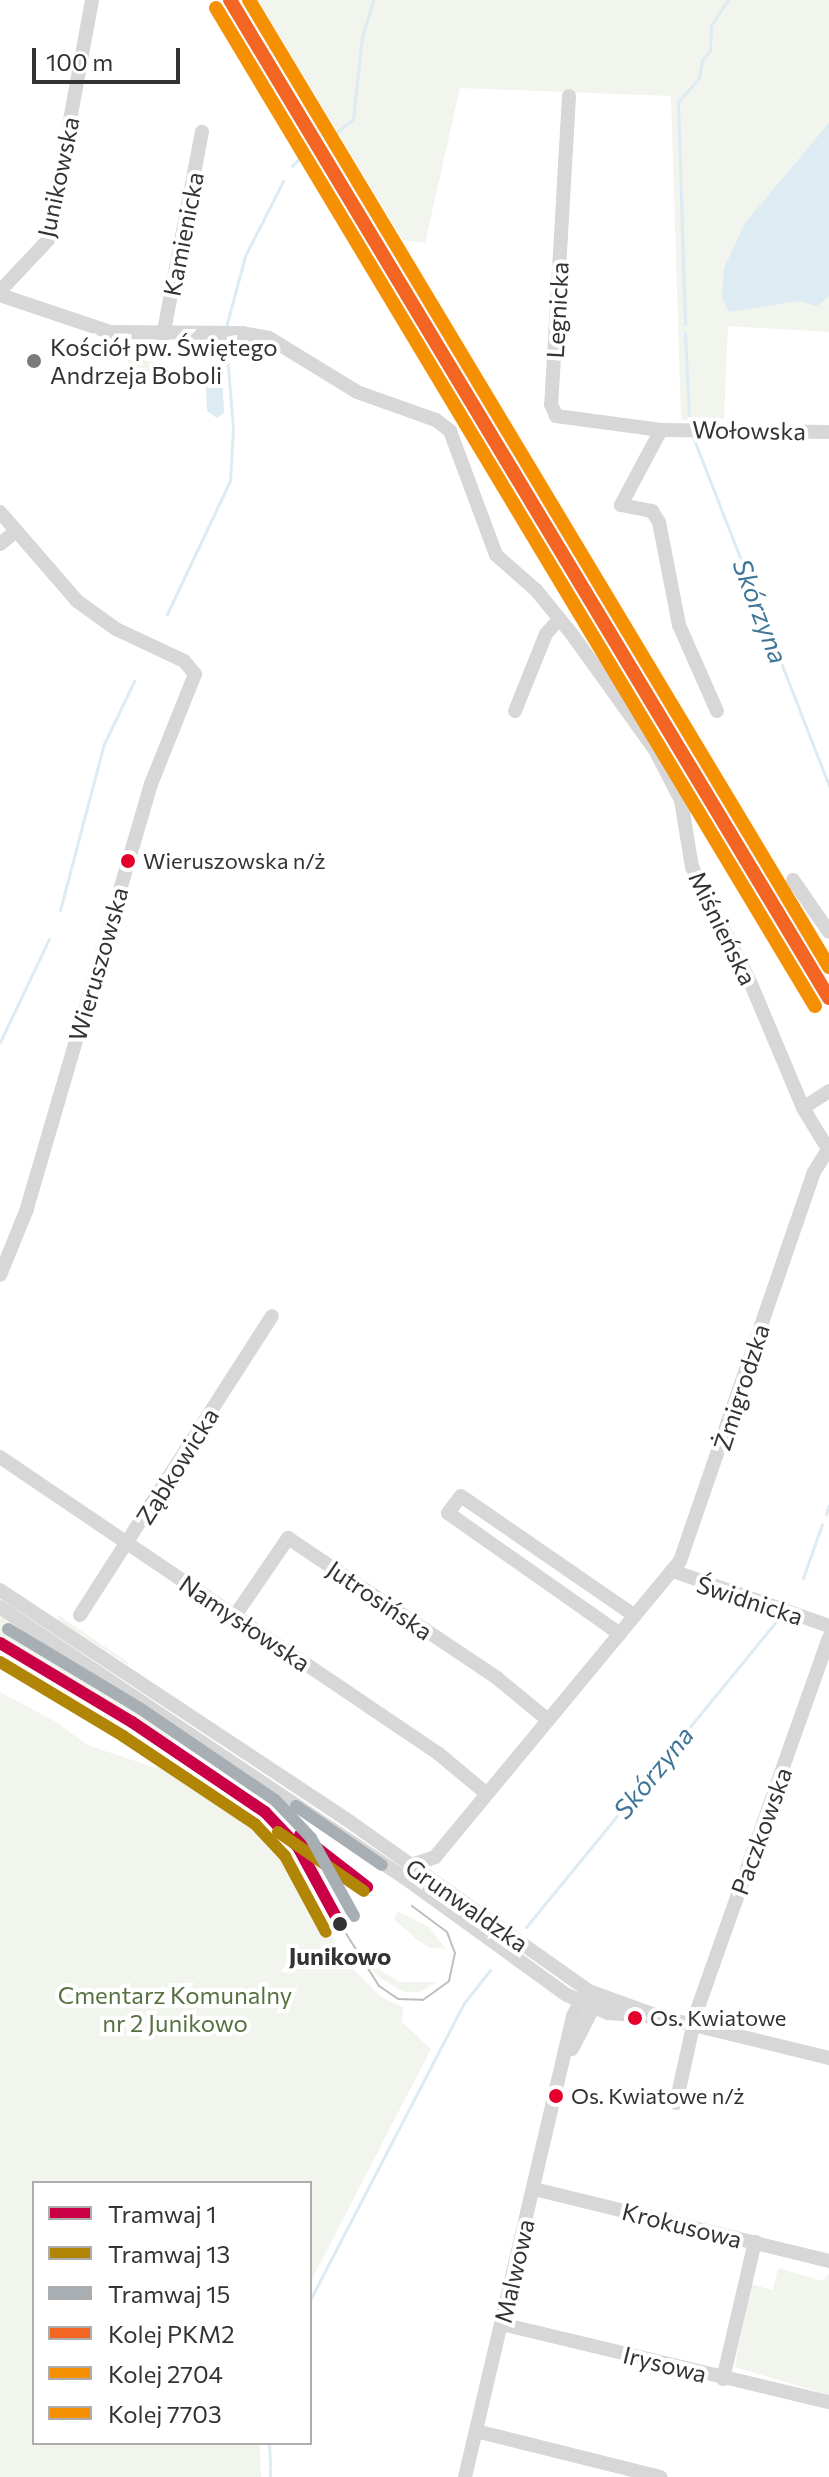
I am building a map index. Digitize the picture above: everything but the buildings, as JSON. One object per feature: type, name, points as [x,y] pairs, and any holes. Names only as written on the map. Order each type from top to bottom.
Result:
[{"type":"street","name":"Junikowska","points":[[0,293],[48,240],[92,0]]},
{"type":"street","name":"Legnicka","points":[[569,96],[552,410],[560,418],[661,430]]},
{"type":"street","name":"Kamienicka","points":[[163,336],[202,132]]},
{"type":"street","name":"Miśnieńska","points":[[0,293],[110,332],[163,336],[243,333],[269,338],[357,392],[444,424],[453,436],[496,555],[559,619],[655,750],[681,800],[692,867],[751,984],[803,1108],[828,1148]]},
{"type":"street","name":"Wołowska","points":[[717,711],[679,625],[659,522],[652,511],[621,505],[661,430],[829,432]]},
{"type":"street","name":"Wieruszowska","points":[[0,512],[91,612],[184,661],[195,674],[151,784],[27,1209],[0,1275]]},
{"type":"street","points":[[0,544],[16,531]]},
{"type":"street","points":[[515,711],[546,634],[559,619]]},
{"type":"street","points":[[793,880],[829,931]]},
{"type":"street","points":[[803,1108],[829,1091]]},
{"type":"street","name":"Żmigrodzka","points":[[435,1857],[673,1571],[705,1494],[814,1172],[828,1148]]},
{"type":"street","name":"Ząbkowicka","points":[[80,1615],[272,1316]]},
{"type":"street","name":"Namysłowska","points":[[0,1457],[439,1754],[487,1794]]},
{"type":"street","points":[[620,1634],[448,1513],[461,1496],[635,1616]]},
{"type":"street","name":"Jutrosińska","points":[[234,1617],[288,1538],[497,1678],[548,1720]]},
{"type":"street","name":"Świdnicka","points":[[673,1571],[829,1626]]},
{"type":"street","name":"Grunwaldzka","points":[[0,1590],[439,1884],[583,1996]]},
{"type":"street","name":"Grunwaldzka","points":[[0,1607],[583,1996],[829,2058]]},
{"type":"street","name":"Paczkowska","points":[[677,2099],[693,2024],[829,1638]]},
{"type":"street","points":[[411,1865],[435,1857],[439,1884]]},
{"type":"street","points":[[583,1996],[593,2008]]},
{"type":"street","name":"Malwowa","points":[[465,2477],[583,1996]]},
{"type":"street","name":"Grunwaldzka","points":[[593,2008],[641,2019],[661,2017]]},
{"type":"street","name":"Malwowa","points":[[564,2065],[593,2008]]},
{"type":"street","name":"Krokusowa","points":[[534,2189],[829,2261]]},
{"type":"street","points":[[723,2379],[755,2242]]},
{"type":"street","name":"Irysowa","points":[[501,2324],[829,2402]]},
{"type":"street","points":[[476,2431],[660,2477]]},
{"type":"green space","points":[[258,0],[829,0],[829,332],[728,326],[724,419],[681,420],[671,96],[460,88],[425,243],[403,240]]},
{"type":"green space","points":[[126,357],[154,362],[158,368],[136,385]]},
{"type":"green space","points":[[0,1615],[198,1748],[305,1829],[174,1739],[168,1748],[0,1645]]},
{"type":"green space","points":[[58,1615],[129,1663],[128,1665],[58,1620]]},
{"type":"green space","name":"Cmentarz Komunalny nr 2 Junikowo","points":[[0,1692],[58,1723],[87,1745],[153,1767],[170,1768],[174,1763],[259,1823],[288,1856],[349,1965],[381,1997],[403,2007],[402,2022],[431,2049],[312,2279],[312,2181],[32,2181],[32,2445],[260,2445],[261,2477],[0,2477]]},
{"type":"green space","points":[[281,1819],[315,1860],[329,1890],[325,1892]]},
{"type":"green space","points":[[398,1911],[429,1927],[446,1949],[430,1948],[416,1939],[394,1919]]},
{"type":"green space","points":[[362,1958],[399,1982],[437,1982],[420,1992],[404,1992],[380,1978]]},
{"type":"green space","points":[[778,2268],[823,2281],[829,2273],[829,2395],[735,2367],[750,2284],[773,2290]]},
{"type":"shaded area","points":[[829,123],[829,296],[817,306],[799,301],[729,312],[722,298],[724,268],[745,223]]},
{"type":"shaded area","points":[[209,368],[211,375],[214,368],[222,372],[224,413],[217,418],[207,411],[205,373]]},
{"type":"waterway","points":[[336,133],[353,119],[362,37],[373,0]]},
{"type":"waterway","name":"Skórzyna","points":[[685,324],[678,102],[699,78],[702,60],[710,51],[711,25],[728,0]]},
{"type":"waterway","points":[[292,166],[304,153]]},
{"type":"waterway","points":[[226,327],[245,256],[283,181]]},
{"type":"waterway","name":"Skórzyna","points":[[685,333],[689,417]]},
{"type":"waterway","points":[[167,614],[230,481],[233,428],[226,342]]},
{"type":"waterway","name":"Skórzyna","points":[[693,437],[829,785]]},
{"type":"waterway","points":[[60,910],[104,744],[134,681]]},
{"type":"waterway","points":[[0,1042],[49,939]]},
{"type":"waterway","name":"Skórzyna","points":[[826,1514],[829,1505]]},
{"type":"waterway","name":"Skórzyna","points":[[803,1578],[822,1524]]},
{"type":"waterway","name":"Skórzyna","points":[[526,1927],[780,1617]]},
{"type":"waterway","name":"Skórzyna","points":[[312,2296],[464,2003],[490,1970]]},
{"type":"waterway","name":"Skórzyna","points":[[269,2445],[270,2465]]},
{"type":"waterway","name":"Skórzyna","points":[[270,2468],[270,2477]]},
{"type":"tram line","name":"15","points":[[8,1629],[141,1709],[275,1800],[311,1838],[354,1916]]},
{"type":"tram line","name":"1","points":[[0,1643],[132,1722],[265,1812],[298,1847],[340,1924]]},
{"type":"tram line","name":"13","points":[[0,1662],[123,1736],[255,1824],[285,1856],[326,1932]]},
{"type":"tram line","name":"15","points":[[296,1806],[382,1865]]},
{"type":"tram line","name":"13","points":[[278,1832],[364,1891]]},
{"type":"tram line","name":"1","points":[[300,1835],[367,1887]]},
{"type":"tram line","points":[[340,1924],[379,1986],[398,1999],[423,2000],[449,1981],[455,1953],[447,1932],[412,1906]]},
{"type":"rail line","name":"PKM2","points":[[230,0],[829,998]]},
{"type":"rail line","name":"7703","points":[[249,0],[829,967]]},
{"type":"rail line","name":"2704","points":[[216,8],[815,1006]]},
{"type":"place","name":"Kościół pw. Świętego Andrzeja Boboli","points":[[34,361]]},
{"type":"place","name":"Wieruszowska n/ż","points":[[128,861]]},
{"type":"place","name":"Junikowo","points":[[340,1924]]},
{"type":"place","name":"Os. Kwiatowe","points":[[635,2018]]},
{"type":"place","name":"Os. Kwiatowe n/ż","points":[[556,2096]]}]
